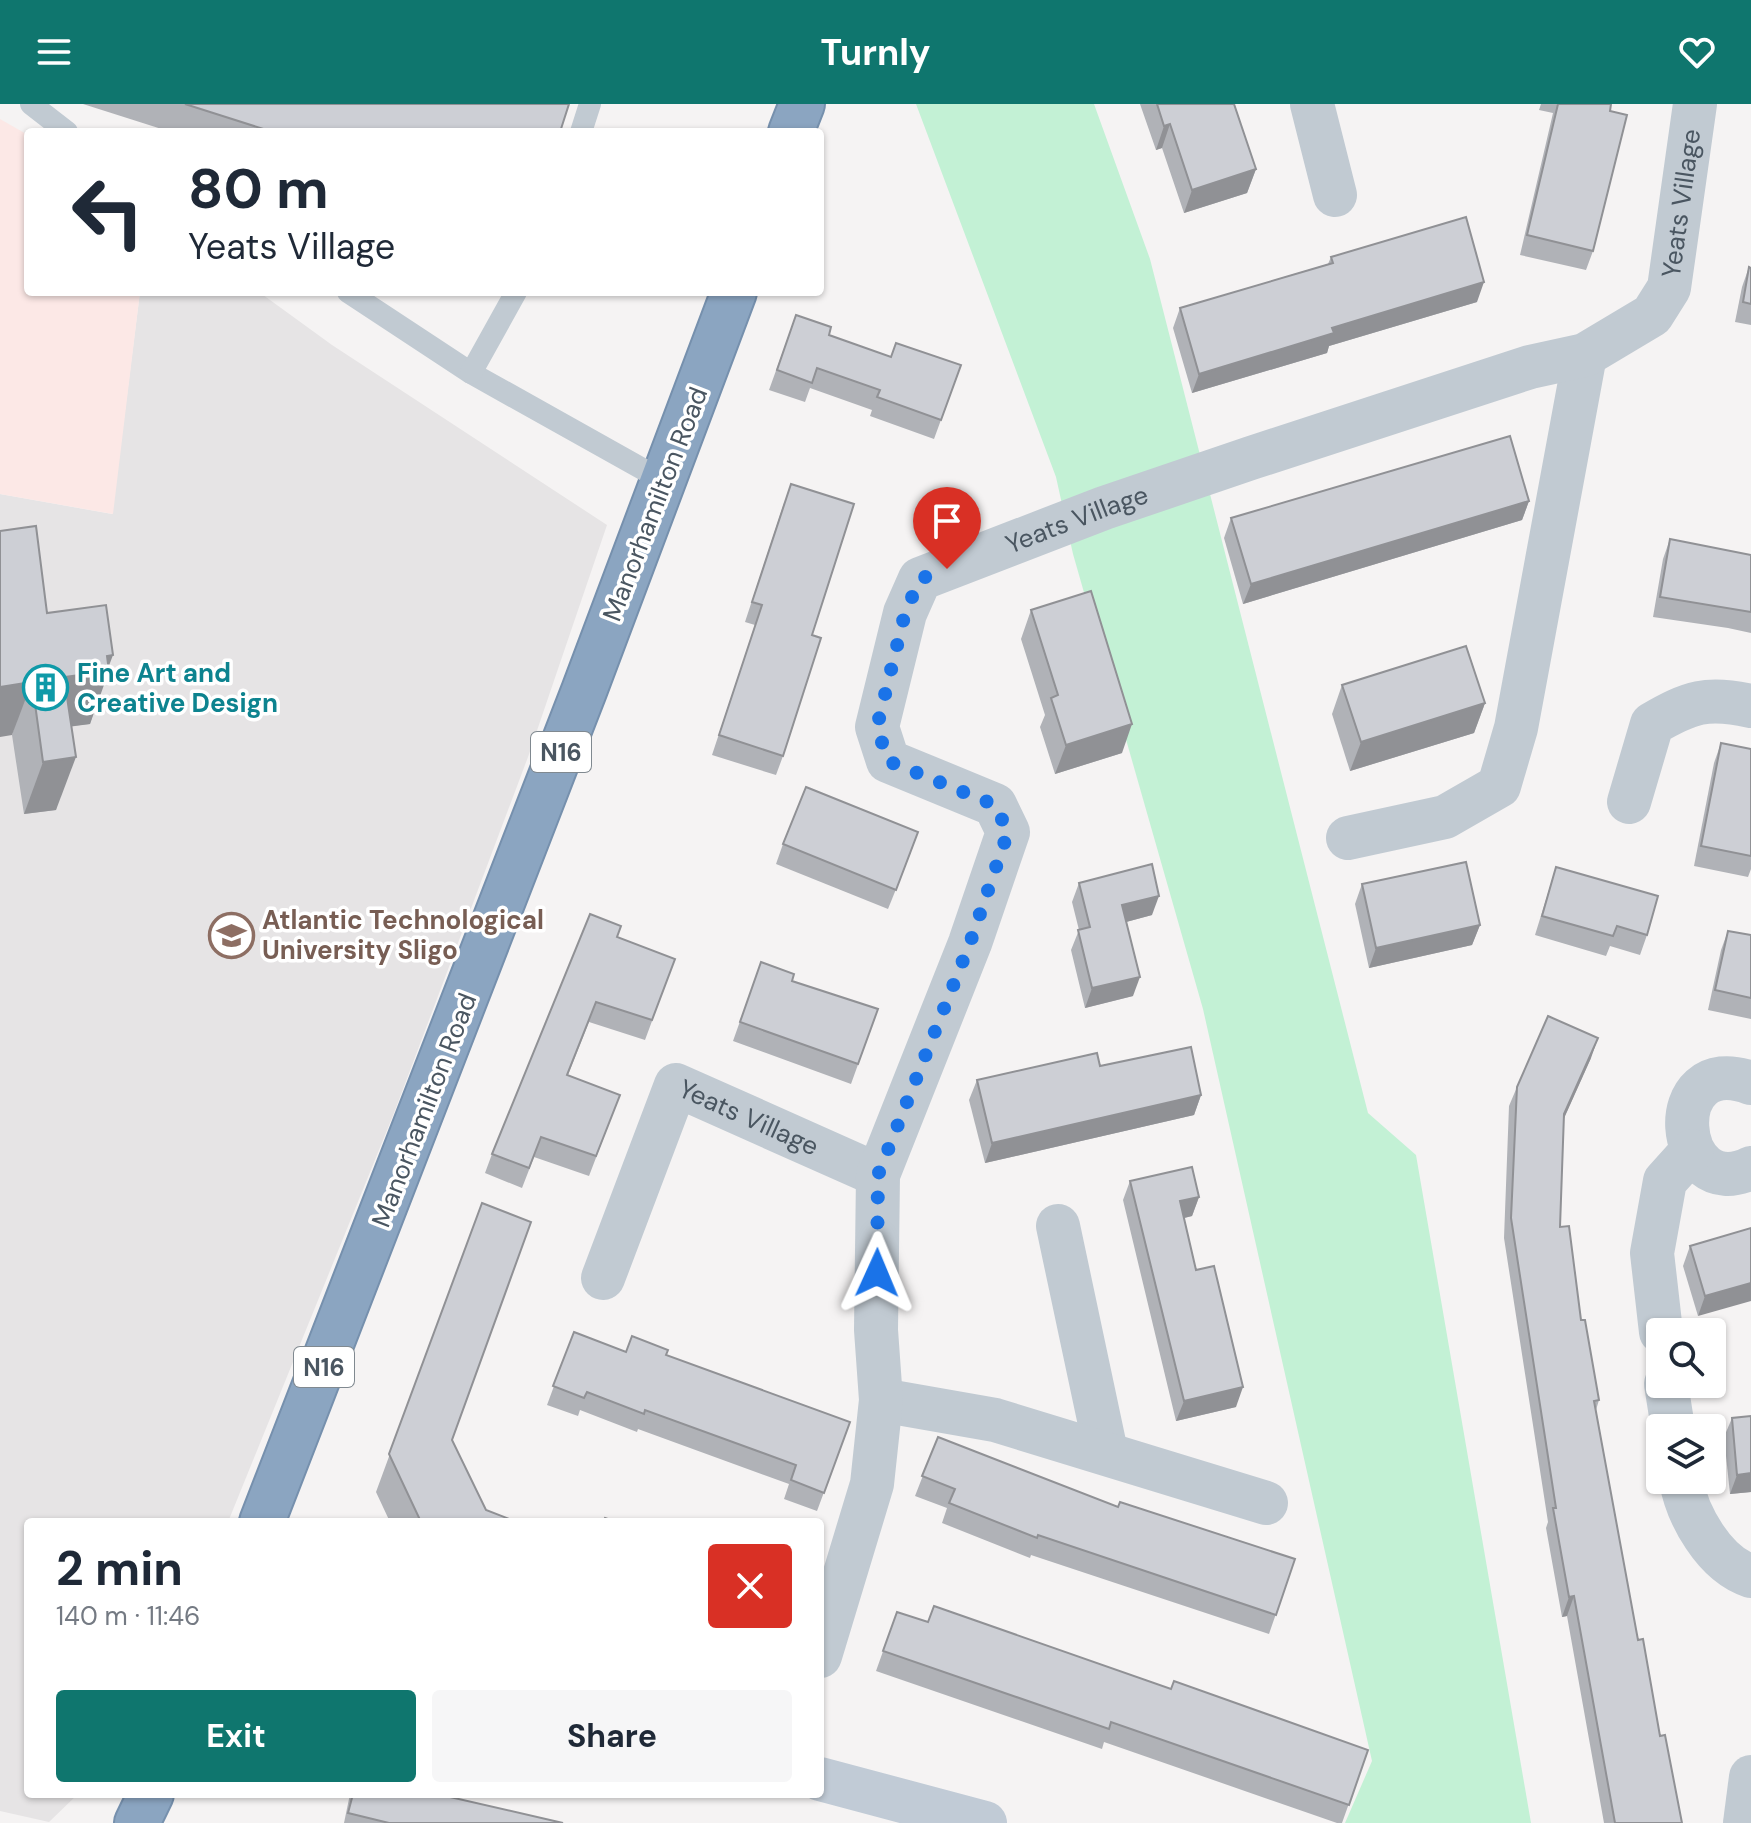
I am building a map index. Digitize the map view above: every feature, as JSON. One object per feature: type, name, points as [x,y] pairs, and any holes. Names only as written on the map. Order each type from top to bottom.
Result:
[{"type":"highway","points":[[793,128],[802,104]]},
{"type":"highway","name":"Manorhamilton Road","points":[[264,1518],[733,296]]},
{"type":"highway","points":[[137,1823],[149,1798]]},
{"type":"street","points":[[1312,104],[1335,195]]},
{"type":"street","name":"Yeats Village","points":[[824,1643],[872,1484],[881,1400],[876,1330],[878,1175],[970,943],[1008,832],[995,805],[888,761],[880,739],[877,727],[905,613],[920,579],[1104,508],[1251,458],[1530,367],[1585,355],[1652,315],[1669,288],[1695,104]]},
{"type":"street","points":[[1348,838],[1445,817],[1499,786],[1516,728],[1585,355]]},
{"type":"street","points":[[1629,802],[1652,724],[1688,703],[1729,701],[1751,706]]},
{"type":"street","points":[[1751,1083],[1725,1079],[1697,1093],[1685,1121],[1692,1151],[1715,1169],[1731,1172],[1751,1168]]},
{"type":"street","name":"Yeats Village","points":[[603,1278],[676,1085],[878,1175]]},
{"type":"street","points":[[1659,1318],[1652,1253],[1665,1181],[1692,1151]]},
{"type":"street","points":[[1058,1226],[1106,1452]]},
{"type":"street","points":[[881,1400],[995,1420],[1266,1503]]},
{"type":"street","points":[[1683,1494],[1685,1503],[1710,1545],[1751,1576]]},
{"type":"street","points":[[1745,1823],[1751,1777]]},
{"type":"street","points":[[824,1780],[985,1823]]},
{"type":"lane","points":[[31,104],[62,128]]},
{"type":"lane","points":[[582,128],[590,104]]},
{"type":"lane","points":[[354,296],[471,373],[664,481]]},
{"type":"lane","points":[[471,373],[514,296]]},
{"type":"shaded area","points":[[0,119],[24,133],[24,296],[140,296],[113,514],[0,494]]},
{"type":"shaded area","name":"Atlantic Technological University Sligo","points":[[139,296],[265,296],[332,345],[607,525],[528,757],[394,1113],[230,1518],[24,1518],[24,1798],[74,1798],[49,1822],[0,1811],[0,494],[112,514]]},
{"type":"green space","points":[[916,104],[1094,104],[1150,259],[1368,1113],[1416,1155],[1531,1823],[1345,1823],[1372,1761],[1203,1009],[1073,554],[1056,477]]},
{"type":"building","points":[[185,104],[569,104],[561,128],[260,128]]},
{"type":"building","points":[[1157,104],[1234,104],[1256,169],[1192,190],[1170,124],[1164,126]]},
{"type":"building","points":[[1558,104],[1611,104],[1610,111],[1627,115],[1593,251],[1527,235]]},
{"type":"building","points":[[1466,217],[1484,282],[1332,328],[1334,333],[1199,374],[1180,308],[1333,263],[1331,257]]},
{"type":"building","points":[[1751,268],[1751,304],[1743,302]]},
{"type":"building","points":[[796,315],[831,327],[829,335],[891,357],[896,343],[961,365],[941,420],[877,397],[880,390],[817,368],[812,383],[777,370]]},
{"type":"building","points":[[1510,436],[1529,501],[1251,584],[1231,518]]},
{"type":"building","points":[[791,484],[854,504],[812,635],[821,638],[783,756],[719,735],[762,605],[752,602]]},
{"type":"building","points":[[36,526],[47,613],[106,605],[113,655],[107,656],[109,671],[64,677],[76,757],[43,762],[32,682],[0,687],[0,531]]},
{"type":"building","points":[[1670,539],[1751,555],[1751,612],[1660,597]]},
{"type":"building","points":[[1091,591],[1132,724],[1066,745],[1051,698],[1058,695],[1031,610]]},
{"type":"building","points":[[1466,646],[1485,703],[1361,742],[1342,685]]},
{"type":"building","points":[[1721,743],[1751,749],[1751,856],[1701,846]]},
{"type":"building","points":[[806,787],[918,832],[896,890],[783,844]]},
{"type":"building","points":[[1466,862],[1480,925],[1376,948],[1362,884]]},
{"type":"building","points":[[1152,864],[1159,896],[1122,905],[1140,977],[1092,988],[1078,930],[1090,927],[1079,883]]},
{"type":"building","points":[[1556,867],[1658,896],[1647,935],[1617,926],[1613,936],[1542,916]]},
{"type":"building","points":[[590,914],[621,926],[617,937],[675,959],[652,1020],[596,1002],[567,1075],[620,1095],[596,1156],[541,1137],[529,1168],[492,1154]]},
{"type":"building","points":[[1728,931],[1751,935],[1751,998],[1715,990]]},
{"type":"building","points":[[761,962],[794,974],[792,981],[878,1009],[858,1064],[740,1022]]},
{"type":"building","points":[[1548,1016],[1598,1038],[1564,1114],[1560,1227],[1569,1226],[1581,1320],[1585,1320],[1599,1400],[1594,1401],[1638,1640],[1643,1639],[1660,1736],[1665,1735],[1682,1823],[1615,1823],[1574,1596],[1569,1597],[1553,1508],[1556,1508],[1511,1218],[1517,1087]]},
{"type":"building","points":[[1191,1047],[1201,1095],[992,1143],[977,1080],[1097,1053],[1100,1066]]},
{"type":"building","points":[[1192,1167],[1199,1197],[1180,1201],[1196,1270],[1214,1266],[1243,1387],[1184,1401],[1130,1181]]},
{"type":"building","points":[[482,1203],[531,1222],[452,1440],[486,1510],[507,1518],[419,1518],[389,1454]]},
{"type":"building","points":[[1751,1228],[1751,1283],[1705,1296],[1690,1246]]},
{"type":"building","points":[[574,1332],[626,1352],[632,1336],[668,1350],[666,1355],[850,1422],[824,1493],[791,1480],[796,1465],[645,1410],[644,1414],[587,1392],[584,1398],[553,1386]]},
{"type":"building","points":[[1751,1416],[1751,1473],[1737,1475],[1732,1418]]},
{"type":"building","points":[[938,1437],[1118,1507],[1120,1502],[1295,1559],[1276,1615],[1038,1535],[1037,1538],[949,1503],[955,1489],[922,1476]]},
{"type":"building","points":[[934,1606],[1171,1689],[1174,1681],[1368,1750],[1349,1805],[1111,1722],[1109,1729],[883,1651],[897,1612],[928,1622]]},
{"type":"building","points":[[352,1798],[454,1798],[563,1823],[389,1823],[348,1813]]},
{"type":"place","name":"Fine Art and Creative Design","points":[[46,688]]},
{"type":"place","name":"Atlantic Technological University Sligo","points":[[231,935]]},
{"type":"route","points":[[877,1273],[878,1175],[970,943],[1008,832],[995,805],[888,761],[877,727],[905,613],[920,579],[947,569]]}]
